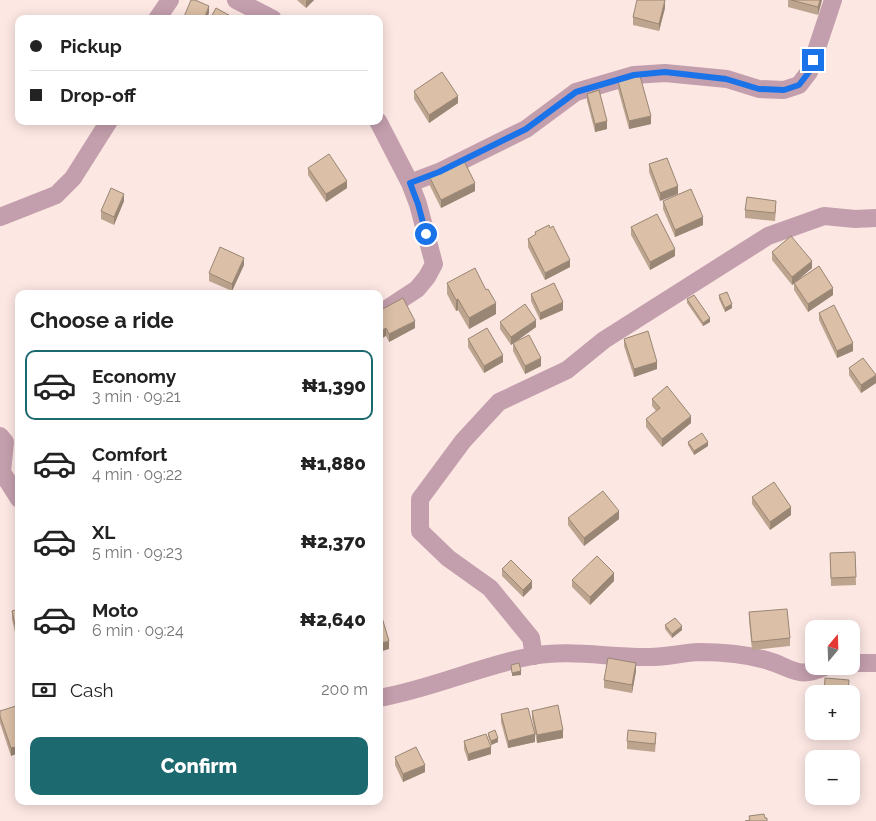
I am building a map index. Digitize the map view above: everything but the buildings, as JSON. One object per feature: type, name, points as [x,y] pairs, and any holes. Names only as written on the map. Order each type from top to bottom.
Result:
[{"type":"street","points":[[160,15],[170,0]]},
{"type":"street","points":[[236,0],[265,15]]},
{"type":"street","points":[[410,183],[439,172],[526,129],[576,92],[634,75],[665,72],[726,79],[759,89],[784,90],[799,85],[809,72],[833,0]]},
{"type":"street","points":[[0,217],[56,195],[73,178],[106,125]]},
{"type":"street","points":[[380,125],[410,183],[418,204],[434,264],[417,289],[383,311]]},
{"type":"street","points":[[534,656],[531,638],[490,588],[448,558],[420,531],[420,498],[463,441],[499,402],[567,370],[604,340],[768,236],[824,216],[855,219],[876,218]]},
{"type":"street","points":[[0,436],[5,442],[2,472],[15,493]]},
{"type":"street","points":[[383,697],[403,694],[485,668],[534,656],[586,653],[650,658],[698,652],[727,653],[767,660],[795,672],[805,672]]},
{"type":"street","points":[[860,663],[876,663]]},
{"type":"route","points":[[426,234],[410,183],[439,172],[526,129],[576,92],[634,75],[665,72],[726,79],[759,89],[784,90],[799,85],[809,72],[813,60]]}]
